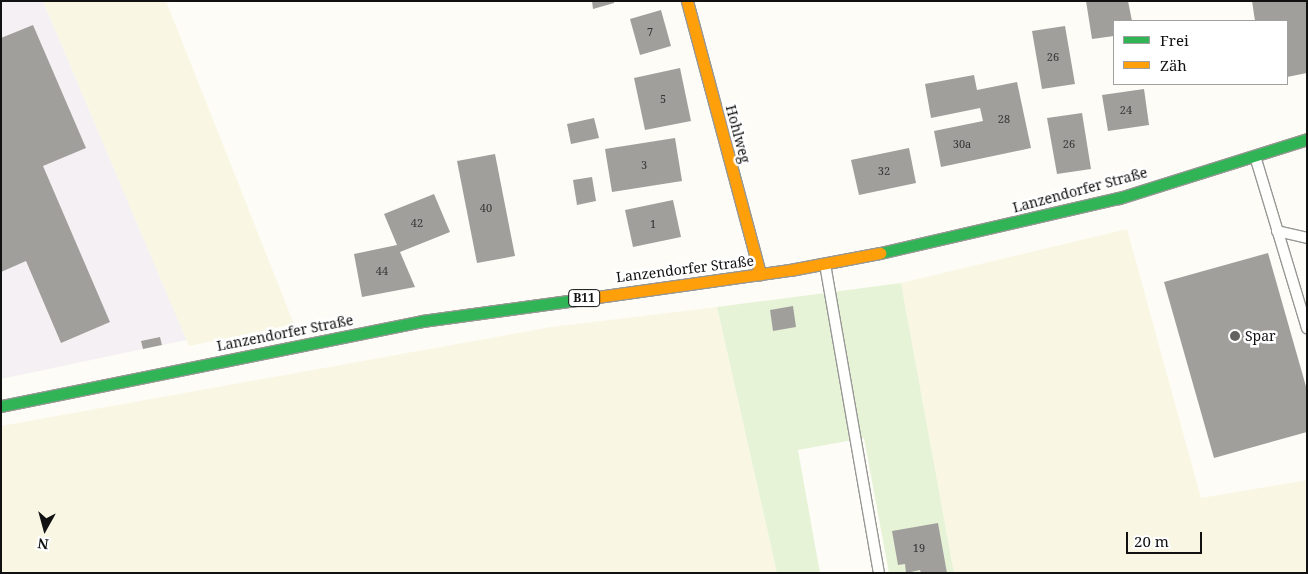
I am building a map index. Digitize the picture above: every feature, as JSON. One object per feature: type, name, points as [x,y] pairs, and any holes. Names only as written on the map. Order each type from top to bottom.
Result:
[{"type":"main road","name":"Hohlweg","points":[[687,1],[760,274]]},
{"type":"main road","name":"Lanzendorfer Straße","points":[[1,406],[422,321],[825,264],[946,240],[1119,198],[1307,139]]},
{"type":"lane","points":[[1255,155],[1307,328]]},
{"type":"lane","points":[[1277,231],[1307,238]]},
{"type":"lane","points":[[825,264],[879,573]]},
{"type":"shaded area","points":[[1,1],[43,1],[187,340],[162,345],[160,337],[142,341],[143,349],[1,379]]},
{"type":"shaded area","points":[[43,1],[166,1],[294,324],[189,346]]},
{"type":"shaded area","points":[[1127,229],[1201,498],[1307,480],[1307,573],[954,573],[901,283]]},
{"type":"shaded area","points":[[717,307],[777,573],[1,573],[1,426],[551,327]]},
{"type":"green space","points":[[901,283],[954,573],[889,573],[864,438],[798,450],[820,573],[777,573],[717,307]]},
{"type":"building","points":[[592,1],[614,1],[614,3],[593,9]]},
{"type":"building","points":[[1086,1],[1128,1],[1132,20],[1113,20],[1113,36],[1092,39]]},
{"type":"building","points":[[1252,1],[1307,1],[1307,73],[1288,77],[1288,20],[1255,20]]},
{"type":"building","points":[[661,10],[671,46],[640,55],[630,19]]},
{"type":"building","points":[[33,25],[86,148],[43,166],[110,322],[61,343],[26,261],[1,272],[1,38]]},
{"type":"building","points":[[1065,26],[1075,84],[1042,89],[1032,31]]},
{"type":"building","points":[[680,68],[691,121],[645,130],[634,78]]},
{"type":"building","points":[[974,75],[977,90],[1017,82],[1031,148],[941,167],[934,131],[983,121],[980,108],[931,118],[925,84]]},
{"type":"building","points":[[1144,89],[1149,125],[1108,131],[1102,95]]},
{"type":"building","points":[[1082,113],[1091,169],[1057,174],[1047,118]]},
{"type":"building","points":[[594,118],[599,138],[571,144],[567,124]]},
{"type":"building","points":[[675,138],[682,181],[612,192],[605,149]]},
{"type":"building","points":[[909,148],[916,183],[859,195],[851,160]]},
{"type":"building","points":[[495,154],[515,256],[477,263],[457,161]]},
{"type":"building","points":[[592,177],[596,201],[577,205],[573,180]]},
{"type":"building","points":[[434,194],[450,232],[400,252],[415,287],[362,297],[354,254],[397,245],[384,214]]},
{"type":"building","points":[[673,200],[681,237],[633,247],[625,210]]},
{"type":"building","name":"Spar","points":[[1268,253],[1307,390],[1307,432],[1214,458],[1164,282]]},
{"type":"building","points":[[793,306],[796,327],[773,331],[770,310]]},
{"type":"building","points":[[160,337],[162,345],[143,349],[141,341]]},
{"type":"building","points":[[938,523],[947,573],[921,573],[920,570],[906,573],[905,564],[898,565],[892,531]]},
{"type":"traffic: fast","points":[[880,253],[1119,198],[1307,139]]},
{"type":"traffic: fast","points":[[1,406],[422,321],[590,298]]},
{"type":"traffic: slow","points":[[687,1],[760,274]]},
{"type":"traffic: slow","points":[[590,298],[790,270],[880,253]]},
{"type":"place","name":"Spar","points":[[1235,336]]}]
